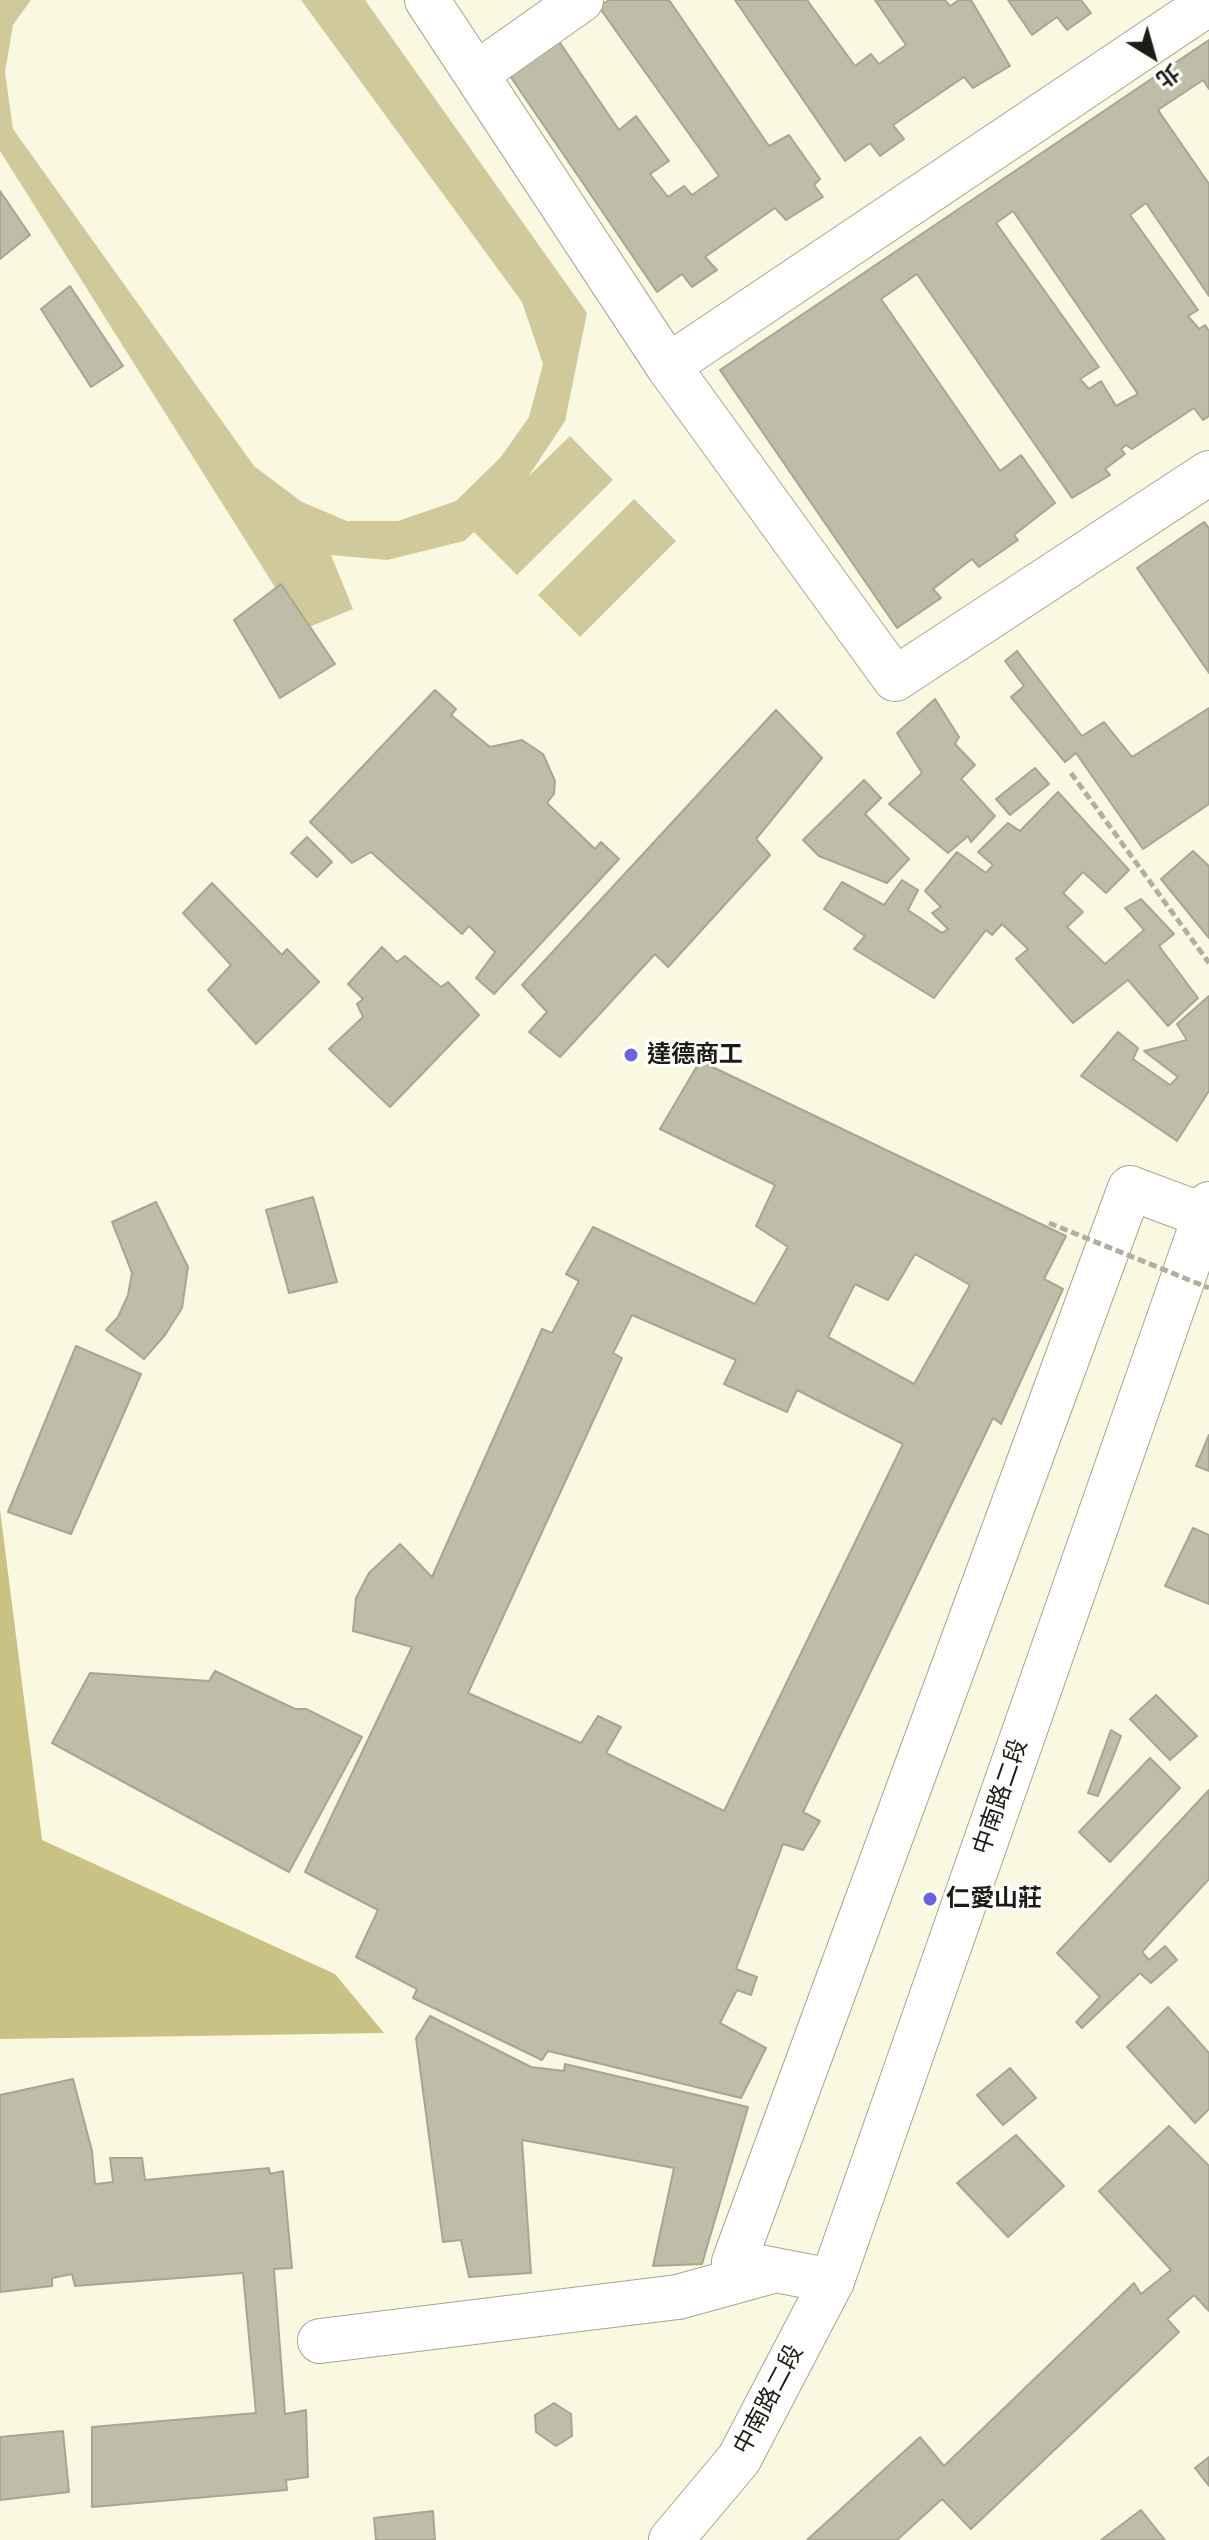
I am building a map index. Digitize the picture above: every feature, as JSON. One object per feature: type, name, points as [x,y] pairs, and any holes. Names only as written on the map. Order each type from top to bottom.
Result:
[{"type":"main road","points":[[427,0],[668,366],[895,679],[1209,473]]},
{"type":"main road","points":[[476,74],[581,0]]},
{"type":"main road","points":[[668,366],[1209,3]]},
{"type":"main road","points":[[832,2281],[734,2262],[1130,1188],[1207,1210]]},
{"type":"main road","name":"中南路二段","points":[[671,2540],[739,2459],[832,2281],[1207,1210]]},
{"type":"main road","points":[[320,2341],[678,2297],[776,2270]]},
{"type":"path","points":[[1071,773],[1209,963]]},
{"type":"path","points":[[1049,1223],[1209,1288]]},
{"type":"shaded area","points":[[0,0],[31,0],[13,25],[5,72],[13,129],[254,466],[302,502],[347,521],[398,521],[456,501],[500,458],[529,417],[543,364],[522,302],[301,0],[365,0],[587,313],[565,421],[528,477],[570,436],[613,480],[517,575],[474,532],[464,541],[387,560],[331,555],[353,609],[302,630],[0,151]]},
{"type":"shaded area","points":[[634,499],[676,541],[580,637],[538,595]]},
{"type":"shaded area","points":[[0,1510],[42,1840],[335,1974],[384,2033],[0,2039]]},
{"type":"building","points":[[609,0],[669,0],[769,146],[789,135],[820,179],[814,185],[823,197],[786,220],[775,208],[705,257],[717,270],[692,287],[682,274],[657,292],[506,70],[554,34],[619,130],[636,116],[669,161],[650,174],[668,197],[684,186],[692,195],[719,176],[599,7]]},
{"type":"building","points":[[735,0],[807,0],[855,66],[871,54],[879,64],[906,45],[875,0],[945,0],[950,6],[959,0],[971,0],[1010,66],[973,88],[964,77],[893,125],[904,139],[880,156],[870,143],[845,161]]},
{"type":"building","points":[[1008,0],[1081,0],[1091,13],[1067,30],[1057,17],[1032,35]]},
{"type":"building","points":[[1209,40],[1209,89],[1203,80],[1158,110],[1209,184],[1209,296],[1146,203],[1130,215],[1198,310],[1188,316],[1199,329],[1205,325],[1209,331],[1209,416],[1203,420],[1194,408],[1132,449],[1126,445],[1121,449],[1125,454],[1105,469],[1110,475],[1072,498],[917,274],[881,299],[1000,471],[1021,455],[1055,503],[1014,535],[1018,540],[979,567],[972,559],[933,589],[941,598],[897,628],[720,370]],"holes":[[[1013,211],[1138,394],[1116,406],[1101,381],[1089,389],[1080,379],[1099,367],[996,223]]]},
{"type":"building","points":[[0,191],[30,235],[0,259]]},
{"type":"building","points":[[70,286],[123,366],[91,387],[41,309]]},
{"type":"building","points":[[1204,522],[1209,528],[1209,673],[1137,568]]},
{"type":"building","points":[[281,584],[335,664],[280,698],[234,620]]},
{"type":"building","points":[[1017,651],[1082,736],[1104,722],[1132,757],[1209,708],[1209,804],[1143,849],[1076,753],[1065,762],[1011,697],[1024,686],[1005,661]]},
{"type":"building","points":[[435,690],[456,709],[451,715],[490,747],[522,740],[543,754],[555,781],[554,794],[547,803],[595,849],[601,842],[619,859],[494,994],[476,978],[495,952],[469,926],[462,934],[371,852],[352,863],[310,822]]},
{"type":"building","points":[[935,699],[959,737],[955,744],[975,765],[961,779],[995,816],[971,842],[968,836],[948,853],[889,804],[922,773],[897,733]]},
{"type":"building","points":[[776,710],[822,758],[756,839],[770,855],[668,967],[655,954],[560,1057],[529,1032],[547,1012],[522,985]]},
{"type":"building","points":[[1035,768],[1049,784],[1010,815],[996,799]]},
{"type":"building","points":[[864,780],[881,798],[865,814],[909,859],[887,883],[819,856],[803,840]]},
{"type":"building","points":[[1058,792],[1129,870],[1106,893],[1083,872],[1063,893],[1083,912],[1067,927],[1105,964],[1144,930],[1125,908],[1141,899],[1174,934],[1159,946],[1198,998],[1168,1026],[1128,980],[1073,1023],[1016,959],[1028,949],[1002,924],[992,935],[986,930],[934,998],[854,949],[865,936],[824,909],[842,882],[884,905],[902,880],[918,890],[908,910],[942,933],[948,929],[932,913],[941,907],[925,891],[957,852],[986,873],[993,865],[978,852],[1008,823],[1020,831]]},
{"type":"building","points":[[307,837],[332,862],[317,877],[291,853]]},
{"type":"building","points":[[1193,851],[1209,866],[1209,938],[1161,879]]},
{"type":"building","points":[[212,883],[282,955],[287,949],[319,982],[256,1044],[208,990],[231,965],[183,913]]},
{"type":"building","points":[[382,947],[397,962],[405,956],[441,987],[448,982],[479,1015],[390,1107],[329,1049],[363,1017],[357,1004],[363,999],[348,984]]},
{"type":"building","points":[[1209,996],[1209,1091],[1177,1141],[1081,1076],[1118,1032],[1138,1048],[1133,1059],[1170,1085],[1178,1077],[1144,1051],[1187,1040],[1177,1024]]},
{"type":"building","points":[[700,1061],[1066,1236],[1044,1279],[1063,1289],[1001,1424],[993,1418],[803,1812],[820,1821],[803,1850],[783,1844],[736,1969],[757,1977],[751,1995],[737,1990],[720,2023],[766,2048],[741,2098],[548,2051],[542,2060],[413,1998],[417,1989],[356,1957],[378,1910],[305,1872],[412,1647],[353,1631],[356,1598],[369,1573],[400,1544],[432,1577],[542,1329],[552,1333],[579,1281],[566,1274],[593,1227],[755,1304],[788,1247],[756,1226],[775,1185],[660,1129]],"holes":[[[915,1254],[970,1285],[914,1384],[828,1337],[855,1284],[888,1300]],[[632,1315],[736,1360],[724,1384],[787,1412],[797,1390],[903,1444],[724,1811],[606,1753],[621,1727],[598,1716],[581,1743],[468,1693],[622,1358],[613,1353]]]},
{"type":"building","points":[[313,1197],[337,1282],[289,1293],[266,1210]]},
{"type":"building","points":[[156,1202],[188,1267],[182,1308],[165,1335],[144,1359],[106,1330],[118,1317],[128,1295],[132,1273],[112,1222]]},
{"type":"building","points":[[76,1346],[141,1374],[71,1534],[8,1512]]},
{"type":"building","points":[[1209,1435],[1209,1471],[1196,1466]]},
{"type":"building","points":[[1193,1528],[1209,1535],[1209,1604],[1165,1586]]},
{"type":"building","points":[[215,1671],[295,1709],[306,1709],[362,1737],[289,1872],[52,1743],[90,1673],[209,1681]]},
{"type":"building","points":[[1156,1695],[1197,1736],[1170,1760],[1130,1719]]},
{"type":"building","points":[[1111,1730],[1121,1736],[1098,1796],[1088,1793]]},
{"type":"building","points":[[1150,1758],[1180,1788],[1110,1862],[1079,1832]]},
{"type":"building","points":[[1209,1790],[1209,1879],[1142,1952],[1149,1960],[1165,1946],[1177,1960],[1151,1983],[1140,1973],[1082,2028],[1076,2022],[1100,1997],[1057,1953]]},
{"type":"building","points":[[1168,2007],[1209,2053],[1209,2109],[1195,2123],[1127,2047]]},
{"type":"building","points":[[430,2016],[531,2067],[564,2071],[565,2064],[748,2107],[702,2264],[653,2266],[674,2168],[522,2140],[531,2273],[469,2277],[461,2240],[443,2242],[416,2038]]},
{"type":"building","points":[[1010,2068],[1036,2098],[1003,2125],[977,2095]]},
{"type":"building","points":[[73,2079],[92,2151],[95,2184],[113,2182],[110,2158],[142,2158],[145,2180],[269,2168],[270,2174],[283,2171],[292,2268],[274,2269],[285,2414],[306,2410],[308,2477],[286,2480],[287,2490],[92,2507],[92,2427],[256,2413],[243,2273],[75,2286],[72,2274],[52,2278],[52,2286],[0,2292],[0,2095]]},
{"type":"building","points":[[1169,2126],[1209,2166],[1209,2311],[1194,2295],[1167,2319],[1179,2332],[971,2529],[942,2499],[897,2540],[807,2540],[920,2437],[944,2466],[1134,2283],[1141,2294],[1171,2270],[1099,2191]]},
{"type":"building","points":[[1016,2135],[1064,2186],[1008,2237],[957,2183]]},
{"type":"building","points":[[554,2403],[571,2414],[572,2436],[556,2446],[536,2432],[535,2415]]},
{"type":"building","points":[[63,2431],[69,2492],[0,2500],[0,2437]]},
{"type":"building","points":[[1209,2457],[1209,2486],[1195,2468]]},
{"type":"building","points":[[1141,2510],[1165,2540],[1101,2540]]},
{"type":"building","points":[[433,2511],[435,2540],[376,2540],[374,2518]]},
{"type":"place","name":"達德商工","points":[[631,1055]]},
{"type":"place","name":"仁愛山莊","points":[[930,1899]]}]
